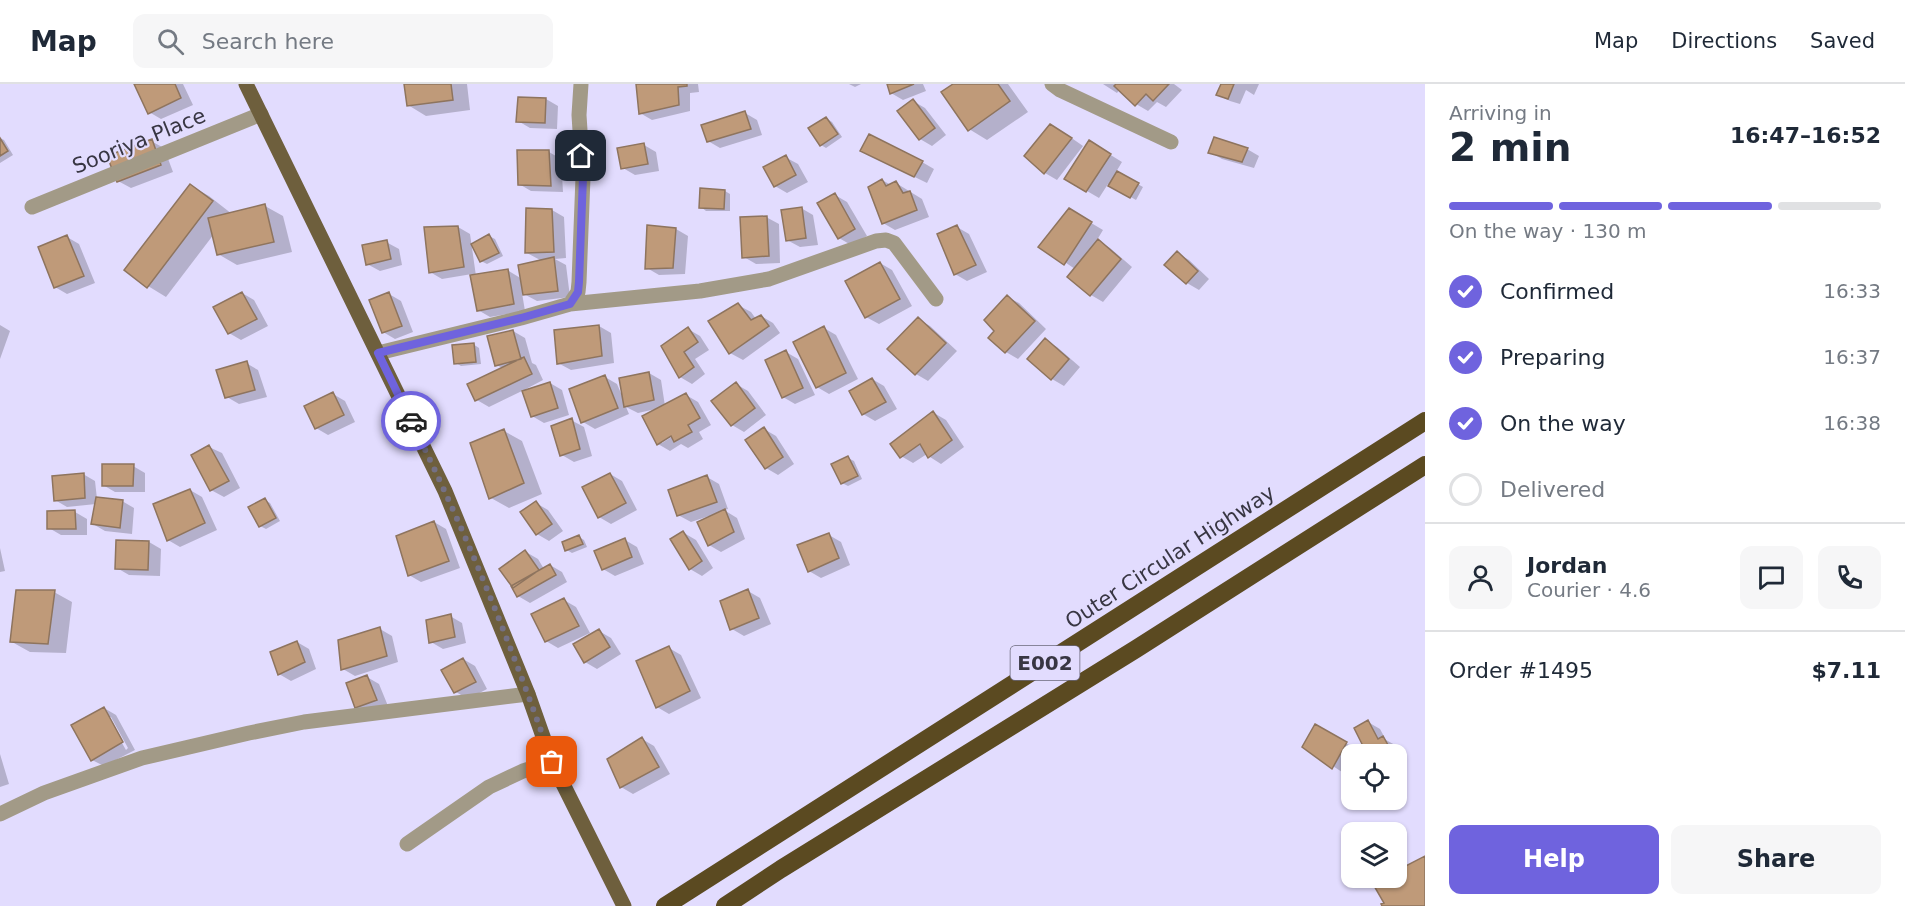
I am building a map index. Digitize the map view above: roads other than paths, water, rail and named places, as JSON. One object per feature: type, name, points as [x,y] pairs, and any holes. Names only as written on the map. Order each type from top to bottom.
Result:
[{"type":"highway","name":"Outer Circular Highway","points":[[665,906],[1425,421]]},
{"type":"highway","name":"E002","points":[[724,906],[1136,649],[1425,465]]},
{"type":"main road","points":[[246,84],[446,491],[528,694],[552,762],[624,906]]},
{"type":"street","points":[[570,304],[578,292],[579,282],[583,177],[579,115],[581,84]]},
{"type":"street","points":[[1052,84],[1060,90],[1171,142]]},
{"type":"street","name":"Sooriya Place","points":[[32,207],[261,114]]},
{"type":"street","points":[[378,353],[570,304],[700,291],[769,279],[876,241],[886,240],[894,243],[936,299]]},
{"type":"street","points":[[0,814],[44,794],[142,758],[227,738],[303,722],[528,694]]},
{"type":"street","points":[[407,844],[489,787],[523,771],[552,762]]}]
